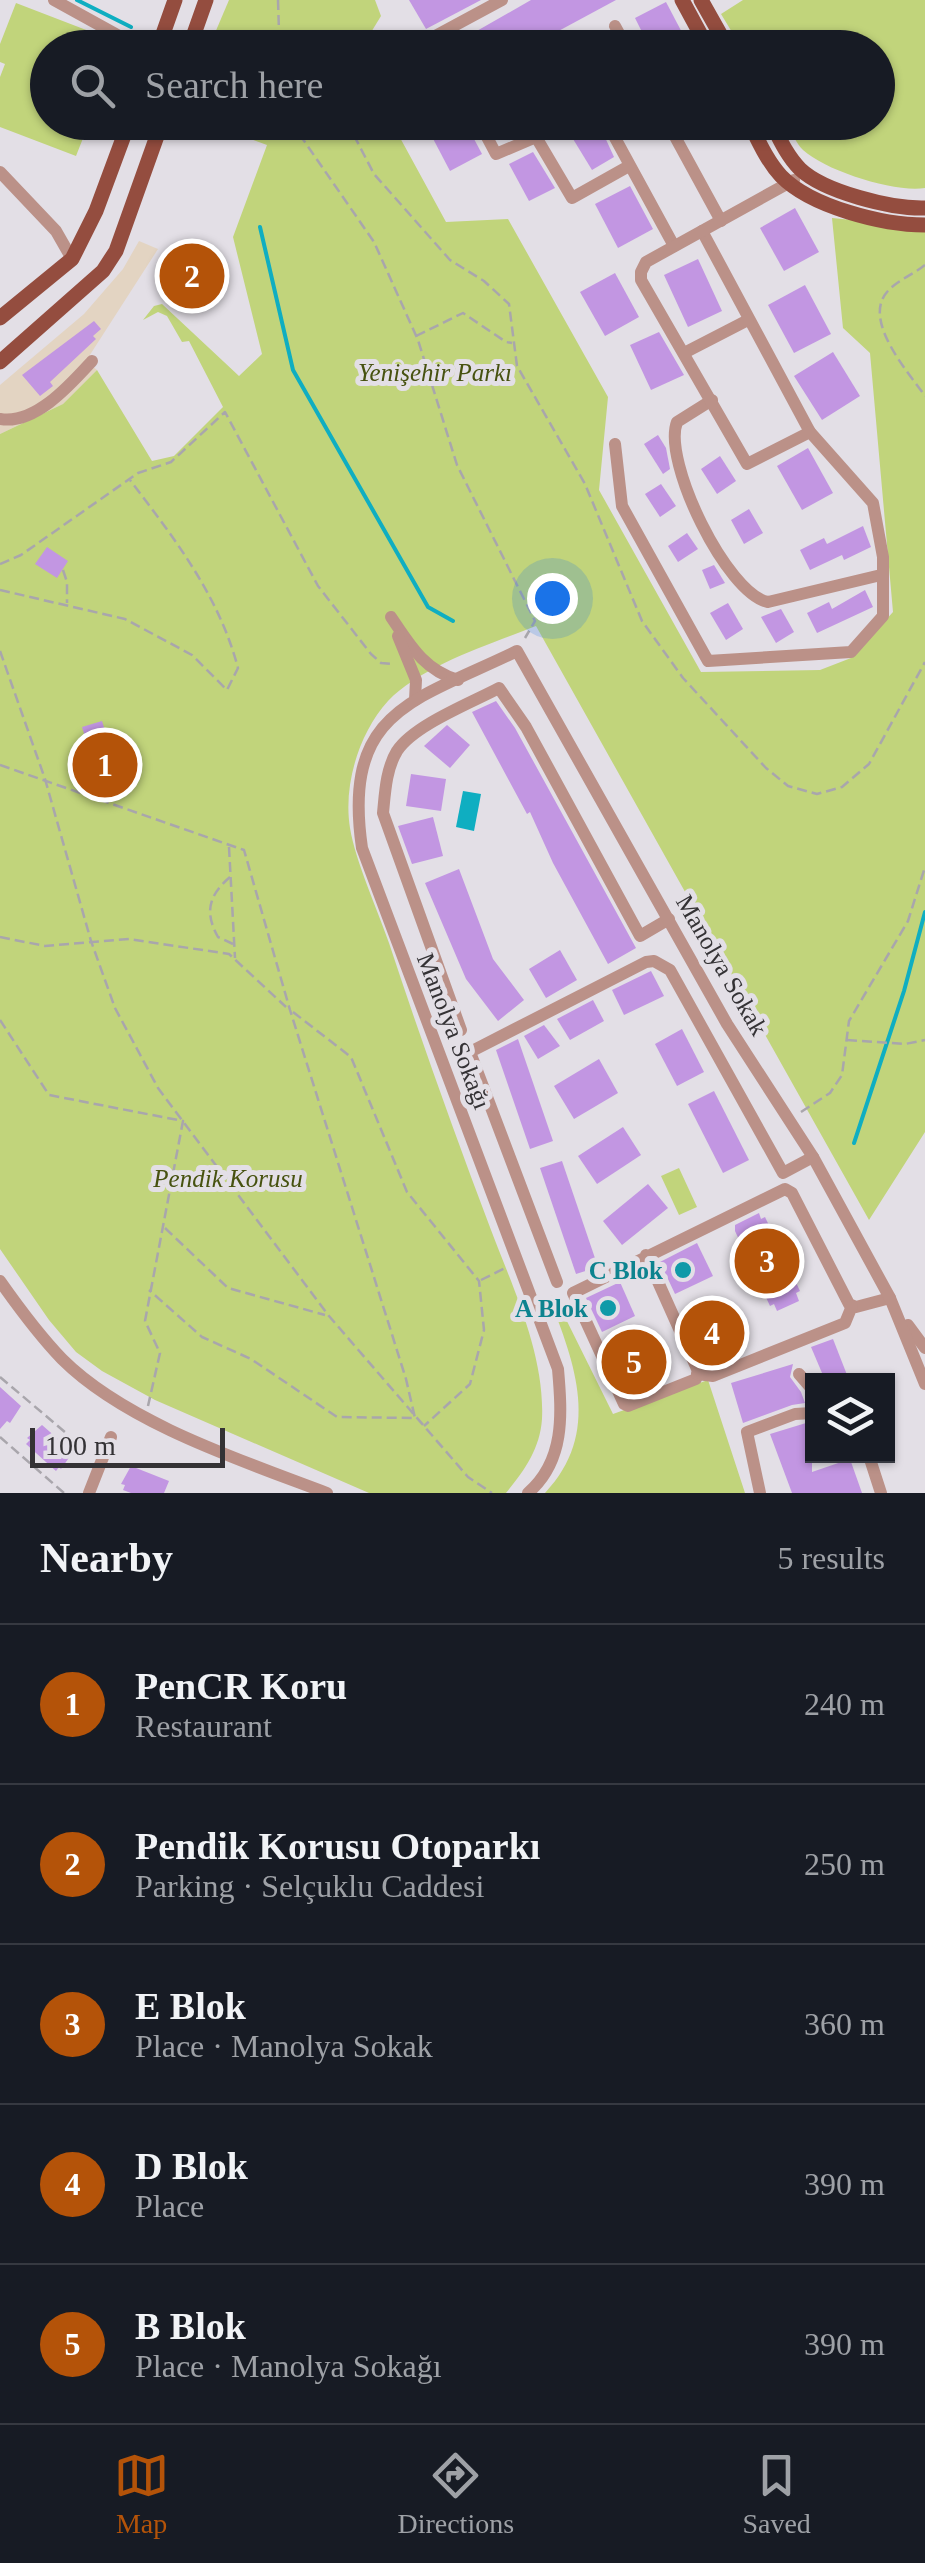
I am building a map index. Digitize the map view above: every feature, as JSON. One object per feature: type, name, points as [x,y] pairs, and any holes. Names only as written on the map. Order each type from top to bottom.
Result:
[{"type":"main road","points":[[165,30],[176,0]]},
{"type":"main road","points":[[195,30],[206,0]]},
{"type":"main road","points":[[682,0],[698,30]]},
{"type":"main road","points":[[701,0],[718,30]]},
{"type":"main road","points":[[0,318],[72,259],[96,211],[122,140]]},
{"type":"main road","points":[[0,362],[103,271],[116,251],[156,140]]},
{"type":"main road","points":[[759,140],[778,173],[806,195],[896,224],[925,225]]},
{"type":"main road","points":[[782,140],[802,171],[816,181],[855,195],[912,209],[925,208]]},
{"type":"street","points":[[54,0],[108,30]]},
{"type":"street","points":[[446,30],[502,0]]},
{"type":"street","points":[[615,26],[617,30]]},
{"type":"street","points":[[489,140],[496,154],[529,140]]},
{"type":"street","points":[[538,140],[572,198],[630,166]]},
{"type":"street","points":[[617,140],[674,246]]},
{"type":"street","points":[[677,140],[721,221]]},
{"type":"street","points":[[802,171],[790,184],[646,262],[641,272],[747,464],[810,432]]},
{"type":"street","points":[[0,172],[56,231],[72,259]]},
{"type":"street","points":[[614,444],[622,506],[708,661],[851,652],[883,616],[883,557],[873,503],[810,432],[702,231]]},
{"type":"street","points":[[684,353],[748,320]]},
{"type":"street","points":[[0,419],[12,421],[41,407],[64,392],[92,362]]},
{"type":"street","points":[[712,400],[678,422],[674,438],[692,506],[740,582],[756,598],[768,602],[881,575]]},
{"type":"street","points":[[416,700],[416,680],[390,617],[420,659],[438,674],[458,680]]},
{"type":"street","name":"Manolya Sokağı","points":[[518,651],[416,700],[384,722],[372,740],[362,769],[357,818],[362,848],[441,1066],[558,1369],[560,1435],[553,1462],[528,1493]]},
{"type":"street","name":"Manolya Sokak","points":[[518,651],[727,1024],[812,1158],[890,1298],[925,1348]]},
{"type":"street","points":[[462,1030],[383,814],[385,793],[396,752],[411,736],[499,688],[526,727],[640,936],[670,919]]},
{"type":"street","points":[[557,1282],[470,1052],[646,962],[654,961],[670,970],[783,1172],[812,1158]]},
{"type":"street","points":[[646,1256],[697,1366],[697,1374],[696,1378],[626,1405],[573,1298],[575,1290],[646,1256],[790,1190],[852,1306]]},
{"type":"street","points":[[0,1281],[64,1361],[94,1385],[146,1416],[224,1454],[327,1493]]},
{"type":"street","points":[[852,1306],[890,1298]]},
{"type":"street","name":"Manolya Sokak","points":[[890,1298],[925,1384]]},
{"type":"street","points":[[697,1374],[716,1375],[845,1323],[852,1306]]},
{"type":"street","points":[[799,1374],[805,1381]]},
{"type":"street","points":[[760,1493],[746,1437],[752,1428],[805,1413]]},
{"type":"street","points":[[90,1493],[111,1437]]},
{"type":"street","points":[[871,1463],[882,1493]]},
{"type":"path","points":[[278,0],[279,30]]},
{"type":"path","points":[[303,140],[374,242],[416,336],[458,464],[535,620],[518,651]]},
{"type":"path","points":[[925,265],[886,293],[880,308],[885,338],[925,396]]},
{"type":"path","points":[[416,336],[463,313],[506,342],[514,343]]},
{"type":"path","points":[[0,564],[21,555],[130,479],[170,462],[225,412],[318,586],[371,654],[382,663],[397,664]]},
{"type":"path","points":[[0,590],[124,620],[192,655],[227,690],[238,668],[229,635],[190,559],[130,479]]},
{"type":"path","points":[[62,570],[67,582],[67,604]]},
{"type":"path","points":[[0,651],[114,1008],[158,1088],[328,1316],[468,1477],[492,1493]]},
{"type":"path","points":[[0,765],[244,850],[415,1418]]},
{"type":"path","points":[[229,845],[236,960]]},
{"type":"path","points":[[789,1120],[830,1093],[842,1074],[848,1021],[908,921],[925,867]]},
{"type":"path","points":[[231,876],[208,903],[218,938],[234,944]]},
{"type":"path","points":[[0,938],[45,946],[129,940],[229,954],[290,1010],[351,1057],[407,1192],[479,1281],[484,1330],[470,1384],[423,1427]]},
{"type":"path","points":[[0,1020],[49,1094],[183,1121]]},
{"type":"path","points":[[846,1040],[925,1040]]},
{"type":"path","points":[[146,1416],[160,1354],[144,1321],[183,1121]]},
{"type":"path","points":[[164,1227],[228,1288],[328,1316]]},
{"type":"path","points":[[479,1281],[519,1260]]},
{"type":"path","points":[[149,1290],[202,1337],[251,1359],[337,1417],[415,1418]]},
{"type":"path","points":[[0,1377],[101,1462]]},
{"type":"path","points":[[0,1437],[64,1493]]},
{"type":"shaded area","points":[[139,241],[158,249],[86,361],[97,370],[63,404],[0,434],[0,385],[84,314],[123,269]]},
{"type":"green space","points":[[229,0],[375,0],[381,16],[372,30],[216,30]]},
{"type":"green space","points":[[743,0],[925,0],[925,188],[879,184],[844,173],[814,158],[796,140],[895,140],[895,30],[731,30],[721,14]]},
{"type":"green space","points":[[16,3],[86,30],[30,30],[30,138],[0,127],[0,77],[5,64],[0,62],[0,44]]},
{"type":"green space","points":[[34,140],[82,140],[76,156]]},
{"type":"green space","name":"Pendik Korusu","points":[[254,140],[401,140],[446,222],[508,219],[608,397],[599,490],[701,672],[820,670],[851,658],[893,612],[870,353],[843,328],[832,218],[925,227],[925,1132],[869,1220],[536,626],[458,657],[402,688],[378,714],[361,744],[351,777],[348,812],[357,855],[451,1123],[518,1298],[538,1371],[542,1419],[538,1440],[525,1468],[506,1493],[369,1493],[155,1400],[76,1352],[0,1249],[0,434],[63,404],[97,370],[152,461],[174,456],[223,407],[189,341],[182,342],[167,316],[158,312],[143,320],[154,306],[162,304],[239,376],[262,354],[233,237],[267,145]]},
{"type":"green space","points":[[679,1168],[697,1207],[679,1215],[661,1176]]},
{"type":"green space","points":[[554,1295],[613,1414],[708,1380],[745,1493],[545,1493],[563,1470],[578,1422],[574,1373],[549,1297]]},
{"type":"water","points":[[463,791],[481,794],[474,831],[456,827]]},
{"type":"building","points":[[409,0],[481,0],[426,29]]},
{"type":"building","points":[[531,0],[616,0],[560,30],[478,30]]},
{"type":"building","points":[[666,2],[681,30],[641,30],[635,18]]},
{"type":"building","points":[[434,140],[475,140],[482,154],[450,171]]},
{"type":"building","points":[[574,140],[606,140],[614,157],[592,170]]},
{"type":"building","points":[[533,152],[555,188],[529,201],[509,164]]},
{"type":"building","points":[[630,186],[653,229],[618,248],[595,204]]},
{"type":"building","points":[[795,208],[819,252],[784,271],[760,228]]},
{"type":"building","points":[[698,259],[722,311],[688,327],[664,275]]},
{"type":"building","points":[[615,273],[639,317],[605,336],[580,292]]},
{"type":"building","points":[[805,285],[831,334],[794,353],[768,305]]},
{"type":"building","points":[[94,321],[101,329],[93,336],[96,339],[40,396],[22,375]]},
{"type":"building","points":[[659,332],[684,375],[651,390],[630,345]]},
{"type":"building","points":[[833,352],[860,396],[822,420],[794,376]]},
{"type":"building","points":[[658,435],[666,448],[670,469],[663,474],[644,444]]},
{"type":"building","points":[[808,448],[833,493],[802,510],[777,466]]},
{"type":"building","points":[[720,456],[736,481],[717,494],[701,469]]},
{"type":"building","points":[[661,484],[676,506],[660,517],[645,494]]},
{"type":"building","points":[[749,509],[763,533],[744,544],[731,520]]},
{"type":"building","points":[[863,526],[871,547],[810,570],[800,550],[824,538],[827,544]]},
{"type":"building","points":[[687,533],[698,549],[678,562],[668,546]]},
{"type":"building","points":[[47,547],[68,561],[57,578],[35,564]]},
{"type":"building","points":[[714,565],[725,583],[710,589],[702,570]]},
{"type":"building","points":[[865,590],[873,607],[817,633],[807,613],[829,602],[832,609]]},
{"type":"building","points":[[728,603],[743,629],[726,640],[710,613]]},
{"type":"building","points":[[781,609],[794,632],[776,643],[761,617]]},
{"type":"building","points":[[496,701],[515,728],[636,948],[608,964],[530,812],[527,814],[472,712]]},
{"type":"building","points":[[102,721],[116,765],[120,763],[126,781],[94,791],[88,774],[96,772],[82,727]]},
{"type":"building","points":[[447,725],[470,745],[450,768],[424,746]]},
{"type":"building","points":[[411,774],[446,779],[441,811],[406,806]]},
{"type":"building","points":[[433,817],[443,856],[412,864],[398,826]]},
{"type":"building","points":[[459,869],[493,959],[524,1000],[498,1021],[466,979],[425,883]]},
{"type":"building","points":[[560,950],[577,980],[546,998],[529,969]]},
{"type":"building","points":[[651,971],[664,996],[624,1015],[612,990]]},
{"type":"building","points":[[593,1000],[604,1021],[570,1040],[557,1019]]},
{"type":"building","points":[[544,1025],[560,1046],[538,1059],[524,1036]]},
{"type":"building","points":[[682,1029],[704,1072],[677,1086],[655,1044]]},
{"type":"building","points":[[518,1039],[553,1141],[530,1149],[496,1050]]},
{"type":"building","points":[[599,1059],[618,1093],[574,1119],[554,1086]]},
{"type":"building","points":[[714,1091],[749,1160],[723,1173],[688,1104]]},
{"type":"building","points":[[623,1127],[641,1155],[597,1184],[578,1156]]},
{"type":"building","points":[[562,1161],[598,1267],[576,1274],[540,1168]]},
{"type":"building","points":[[648,1184],[668,1208],[622,1245],[603,1221]]},
{"type":"building","points":[[759,1213],[761,1219],[765,1217],[800,1291],[796,1293],[799,1301],[777,1311],[774,1304],[770,1306],[735,1231],[735,1225]]},
{"type":"building","name":"C Blok","points":[[697,1243],[713,1276],[675,1294],[660,1262]]},
{"type":"building","name":"A Blok","points":[[620,1282],[635,1316],[602,1332],[586,1298]]},
{"type":"building","points":[[725,1306],[741,1339],[703,1357],[688,1324],[713,1308],[714,1311]]},
{"type":"building","points":[[646,1336],[661,1370],[627,1386],[611,1352]]},
{"type":"building","points":[[833,1339],[846,1373],[822,1373],[811,1347]]},
{"type":"building","points":[[793,1364],[790,1377],[805,1403],[743,1423],[731,1383]]},
{"type":"building","points":[[0,1387],[21,1406],[10,1423],[7,1421],[0,1429]]},
{"type":"building","points":[[805,1423],[805,1463],[812,1463],[812,1472],[851,1463],[862,1493],[792,1493],[770,1434]]},
{"type":"building","points":[[42,1425],[73,1452],[56,1471],[26,1444],[30,1440],[27,1438]]},
{"type":"building","points":[[131,1466],[169,1481],[164,1493],[123,1490],[125,1485],[121,1484]]},
{"type":"waterway","points":[[77,0],[131,27]]},
{"type":"waterway","points":[[260,227],[293,370],[428,607],[453,621]]},
{"type":"waterway","points":[[854,1143],[904,991],[925,912]]},
{"type":"place","name":"Pendik Korusu Otoparkı","points":[[192,276]]},
{"type":"place","name":"PenCR Koru","points":[[105,765]]},
{"type":"place","name":"E Blok","points":[[767,1261]]},
{"type":"place","name":"C Blok","points":[[683,1270]]},
{"type":"place","name":"A Blok","points":[[608,1308]]},
{"type":"place","name":"D Blok","points":[[712,1333]]},
{"type":"place","name":"B Blok","points":[[634,1362]]},
{"type":"park label","name":"Yenişehir Parkı","points":[[435,372]]}]
